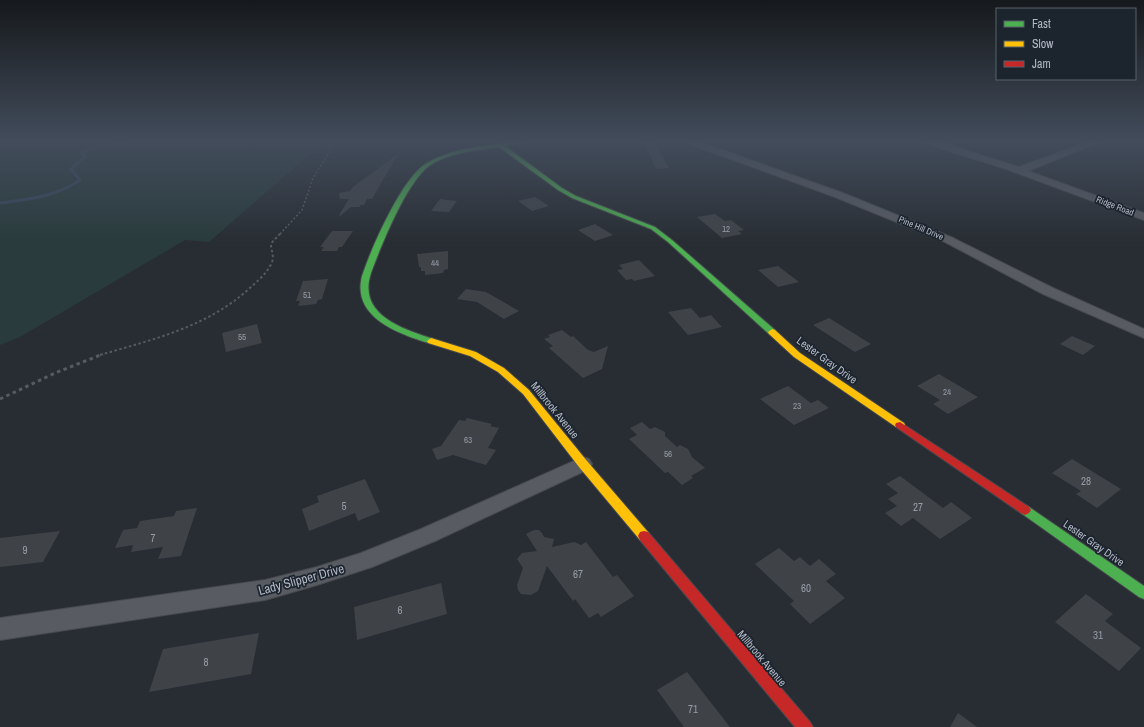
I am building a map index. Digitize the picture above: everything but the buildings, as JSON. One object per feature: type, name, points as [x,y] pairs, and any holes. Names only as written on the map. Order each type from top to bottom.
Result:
[{"type":"street","name":"Millbrook Avenue","points":[[416,175],[412,179],[403,196],[367,273],[364,287],[366,300],[374,311],[386,322],[408,333],[473,354],[502,370],[526,392],[583,464],[805,727]]},
{"type":"street","name":"Lester Gray Drive","points":[[541,175],[560,189],[574,196],[653,228],[670,241],[797,355],[1144,593]]},
{"type":"street","name":"Pine Hill Drive","points":[[785,175],[839,194],[940,236],[971,250],[1048,291],[1144,334]]},
{"type":"street","name":"Ridge Road","points":[[1034,175],[1144,217]]},
{"type":"street","name":"Lady Slipper Drive","points":[[0,629],[265,590],[317,576],[365,561],[421,538],[583,464]]},
{"type":"path","points":[[0,399],[39,378],[90,359],[187,329],[244,294],[260,279],[273,260],[273,254],[270,247],[271,243],[302,210],[315,175]]},
{"type":"shaded area","points":[[0,175],[286,175],[209,242],[185,240],[20,337],[0,345]]},
{"type":"waterway","points":[[0,203],[51,194],[71,186],[80,180],[76,175]]},
{"type":"traffic: fast","points":[[417,175],[401,198],[384,232],[366,276],[364,290],[366,300],[377,315],[404,331],[431,341]]},
{"type":"traffic: fast","points":[[541,175],[574,197],[653,228],[670,241],[772,332]]},
{"type":"traffic: fast","points":[[1025,510],[1144,593]]},
{"type":"traffic: slow","points":[[772,332],[797,355],[900,425]]},
{"type":"traffic: slow","points":[[431,341],[473,354],[501,370],[526,392],[583,464],[644,536]]},
{"type":"traffic: jam","points":[[900,425],[1025,510]]},
{"type":"traffic: jam","points":[[644,536],[805,727]]}]
